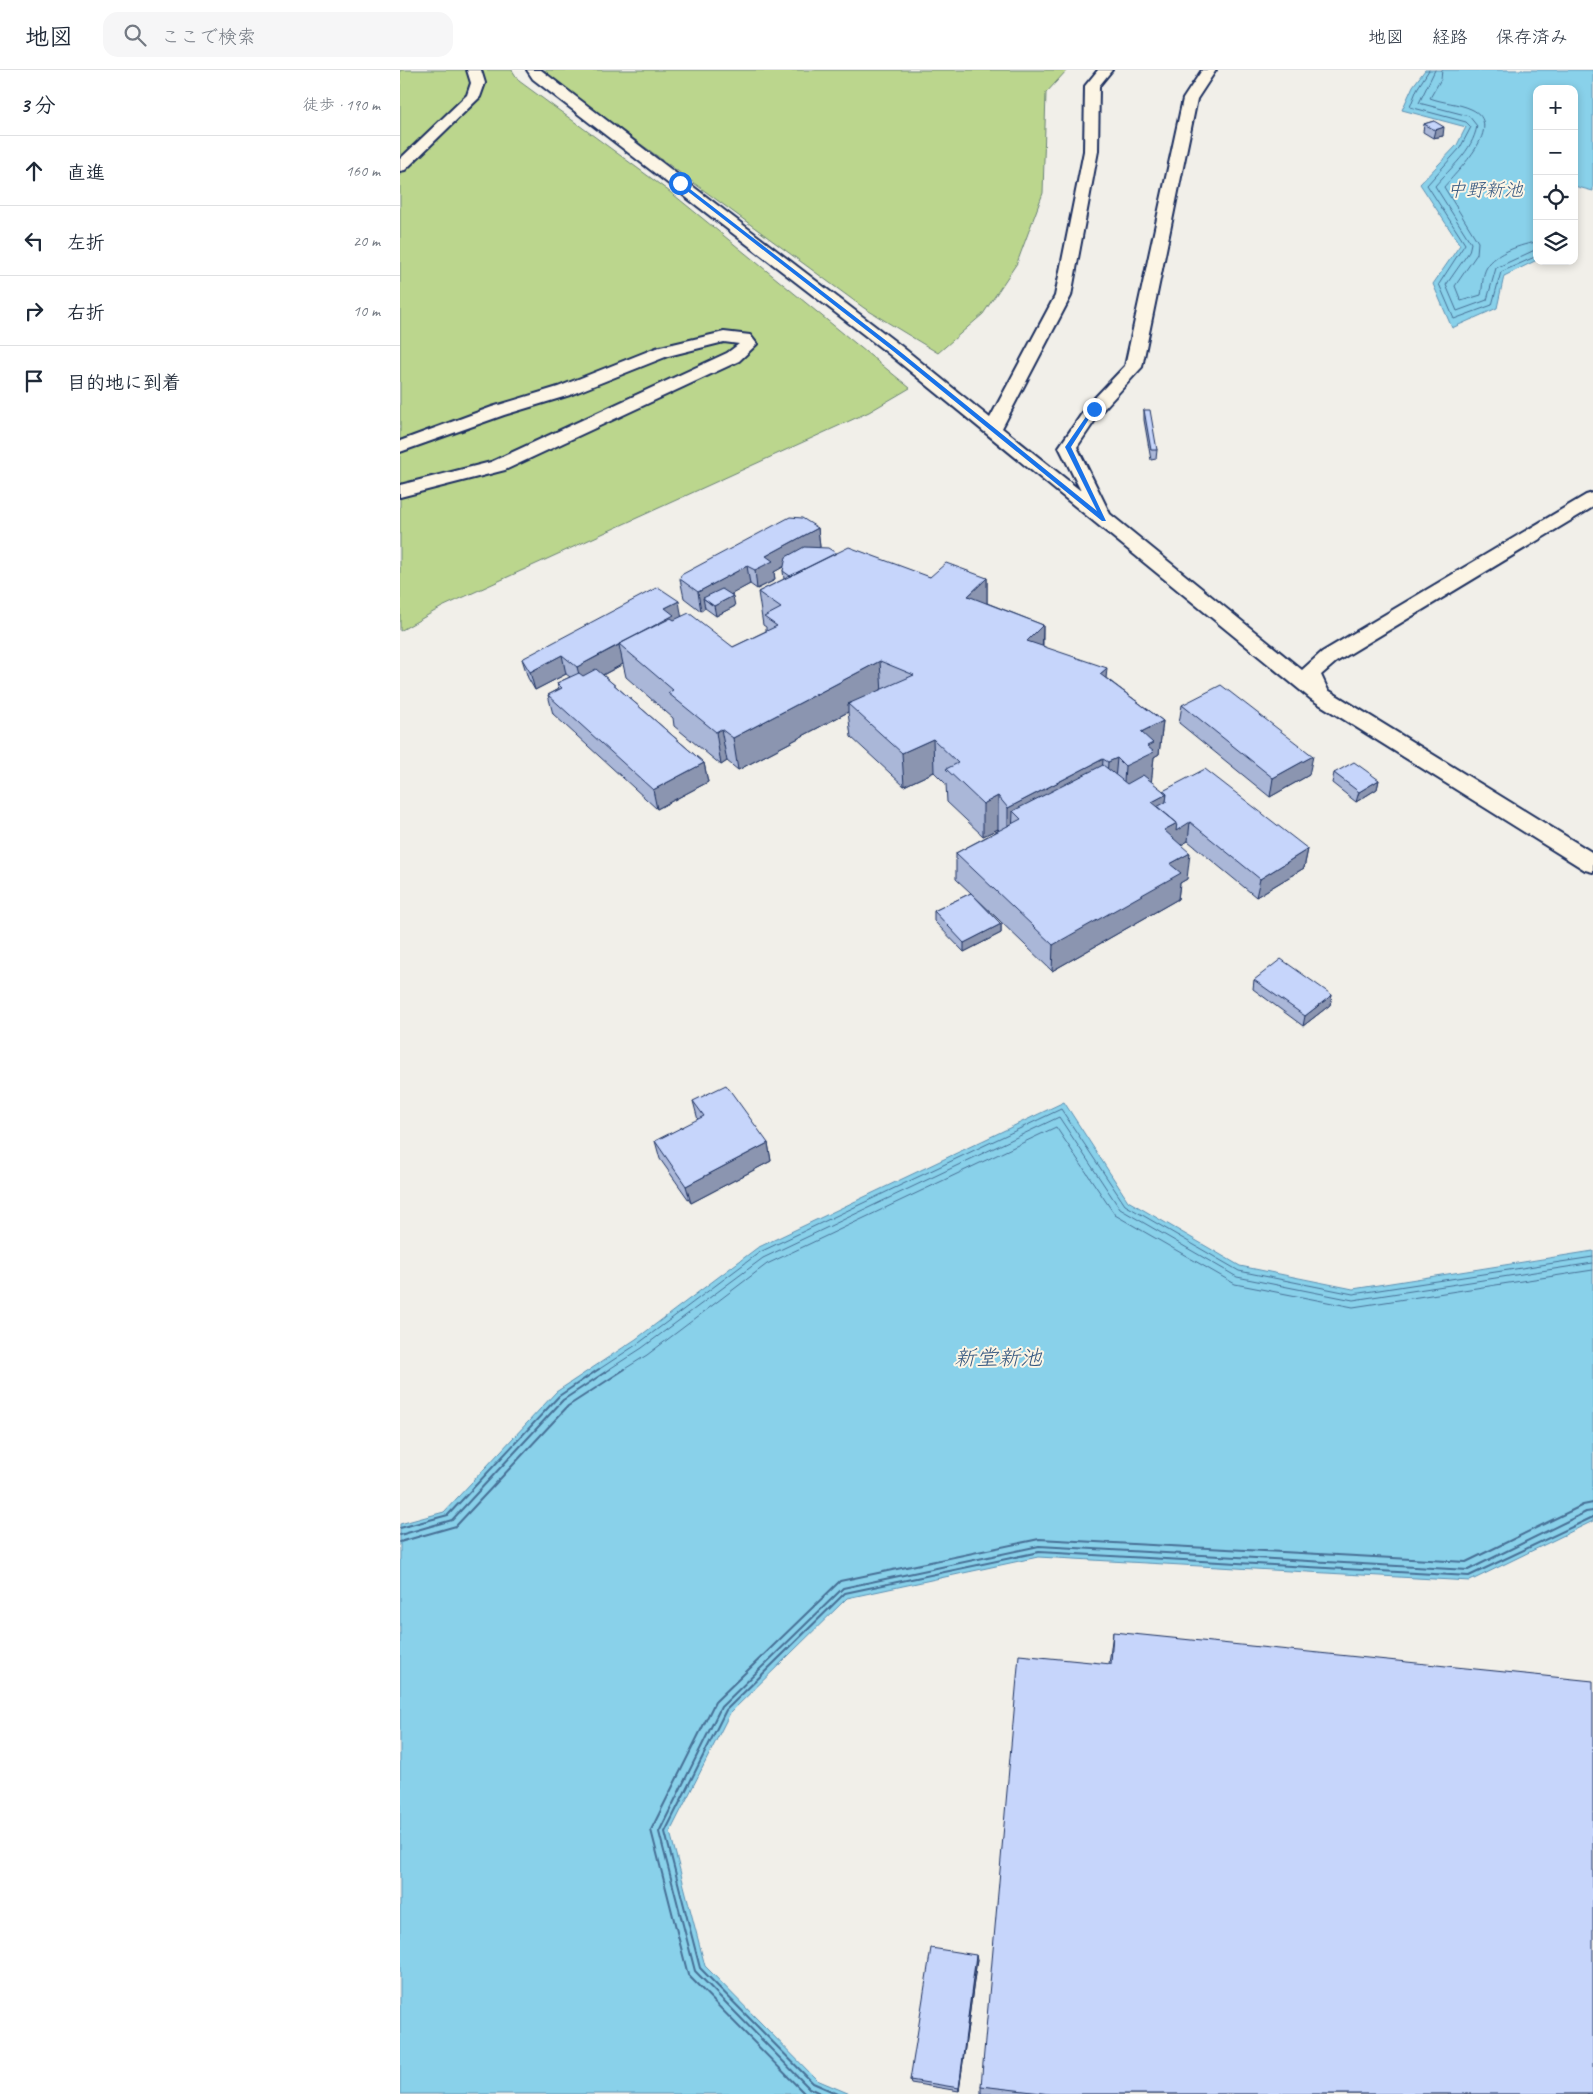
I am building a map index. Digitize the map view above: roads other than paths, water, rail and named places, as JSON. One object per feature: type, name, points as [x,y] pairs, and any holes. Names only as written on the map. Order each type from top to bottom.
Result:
[{"type":"lane","points":[[400,167],[473,97],[478,83],[474,70]]},
{"type":"lane","points":[[534,70],[538,76],[887,344],[1319,694],[1593,864]]},
{"type":"lane","points":[[993,429],[1063,296],[1091,151],[1092,86],[1105,70]]},
{"type":"lane","points":[[1104,520],[1068,447],[1094,409],[1133,367],[1190,99],[1208,70]]},
{"type":"lane","points":[[400,447],[498,411],[564,391],[662,352],[724,337],[744,339],[749,344],[733,357],[498,466],[400,491]]},
{"type":"lane","points":[[1319,694],[1310,674],[1329,657],[1593,499]]},
{"type":"water","name":"中野新池","points":[[1425,70],[1593,70],[1593,191],[1578,187],[1578,85],[1533,85],[1533,262],[1504,276],[1497,308],[1452,328],[1433,284],[1460,245],[1420,184],[1457,145],[1466,127],[1402,110],[1413,86]]},
{"type":"water","name":"新堂新池","points":[[1064,1102],[1128,1201],[1240,1266],[1353,1289],[1593,1251],[1593,1521],[1470,1581],[1038,1557],[847,1598],[730,1713],[670,1832],[705,1966],[817,2080],[850,2094],[400,2094],[400,1524],[444,1512],[556,1392],[636,1339],[757,1248]]}]
